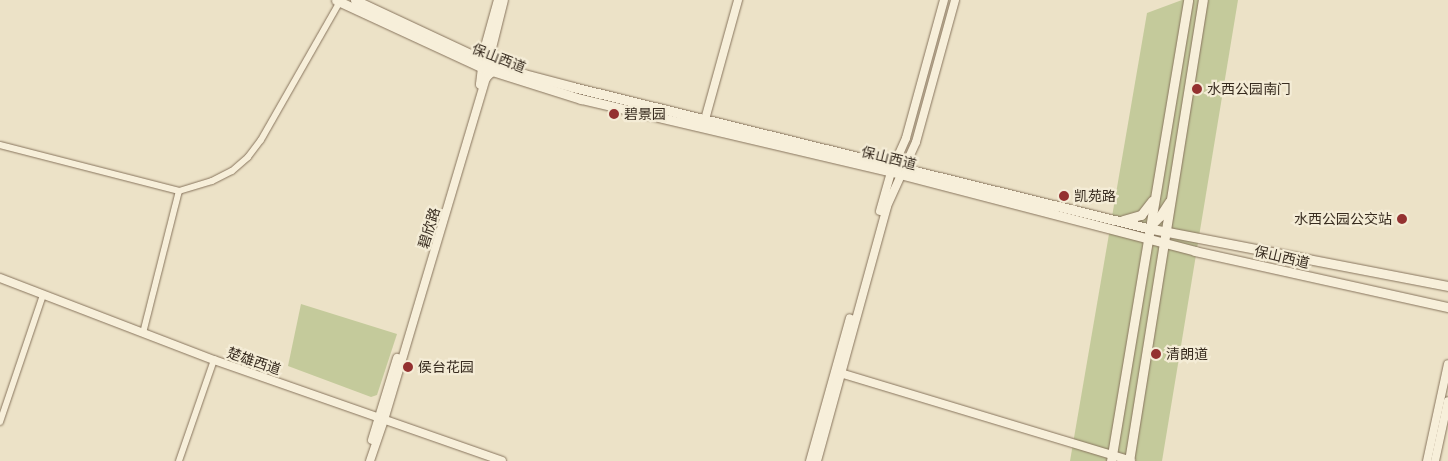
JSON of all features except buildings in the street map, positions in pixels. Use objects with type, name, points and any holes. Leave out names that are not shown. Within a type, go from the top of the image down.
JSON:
[{"type":"main road","name":"保山西道","points":[[355,0],[466,57],[485,72],[508,74],[704,123],[1120,221],[1448,286]]},
{"type":"main road","points":[[1130,461],[1203,0]]},
{"type":"main road","name":"保山西道","points":[[339,1],[466,57]]},
{"type":"main road","points":[[1112,458],[1188,2]]},
{"type":"main road","points":[[466,57],[477,71],[485,72]]},
{"type":"main road","name":"保山西道","points":[[897,169],[1118,232],[1313,279],[1448,308]]},
{"type":"main road","points":[[1120,221],[1133,219],[1144,213],[1155,194]]},
{"type":"main road","points":[[1118,232],[1135,232],[1149,227],[1163,212],[1171,198]]},
{"type":"street","name":"碧欣路","points":[[485,72],[484,50],[498,0]]},
{"type":"street","name":"碧欣路","points":[[370,461],[492,48],[504,0]]},
{"type":"street","points":[[704,123],[738,0]]},
{"type":"street","points":[[810,461],[838,372],[944,0]]},
{"type":"street","points":[[897,169],[916,142],[956,0]]},
{"type":"street","points":[[0,145],[179,191],[212,181],[232,171],[248,157],[261,140],[339,1]]},
{"type":"street","points":[[485,72],[494,77],[508,74]]},
{"type":"street","points":[[143,333],[179,191]]},
{"type":"street","name":"楚雄西道","points":[[0,278],[214,360],[502,461]]},
{"type":"street","points":[[0,422],[43,295]]},
{"type":"street","points":[[179,461],[214,360]]},
{"type":"street","points":[[1427,461],[1448,364]]},
{"type":"street","points":[[838,372],[1112,458],[1130,461]]},
{"type":"street","points":[[817,461],[838,372]]},
{"type":"street","points":[[1435,461],[1448,401]]},
{"type":"street","name":"碧欣路","points":[[365,461],[382,419]]},
{"type":"green space","points":[[1182,0],[1238,0],[1162,461],[1070,461],[1147,13]]},
{"type":"green space","points":[[301,304],[397,334],[377,395],[371,397],[288,366]]},
{"type":"place","name":"水西公园南门","points":[[1197,89]]},
{"type":"place","name":"碧景园","points":[[614,114]]},
{"type":"place","name":"凯苑路","points":[[1064,196]]},
{"type":"place","name":"水西公园公交站","points":[[1402,219]]},
{"type":"place","name":"清朗道","points":[[1156,354]]},
{"type":"place","name":"侯台花园","points":[[408,367]]}]
